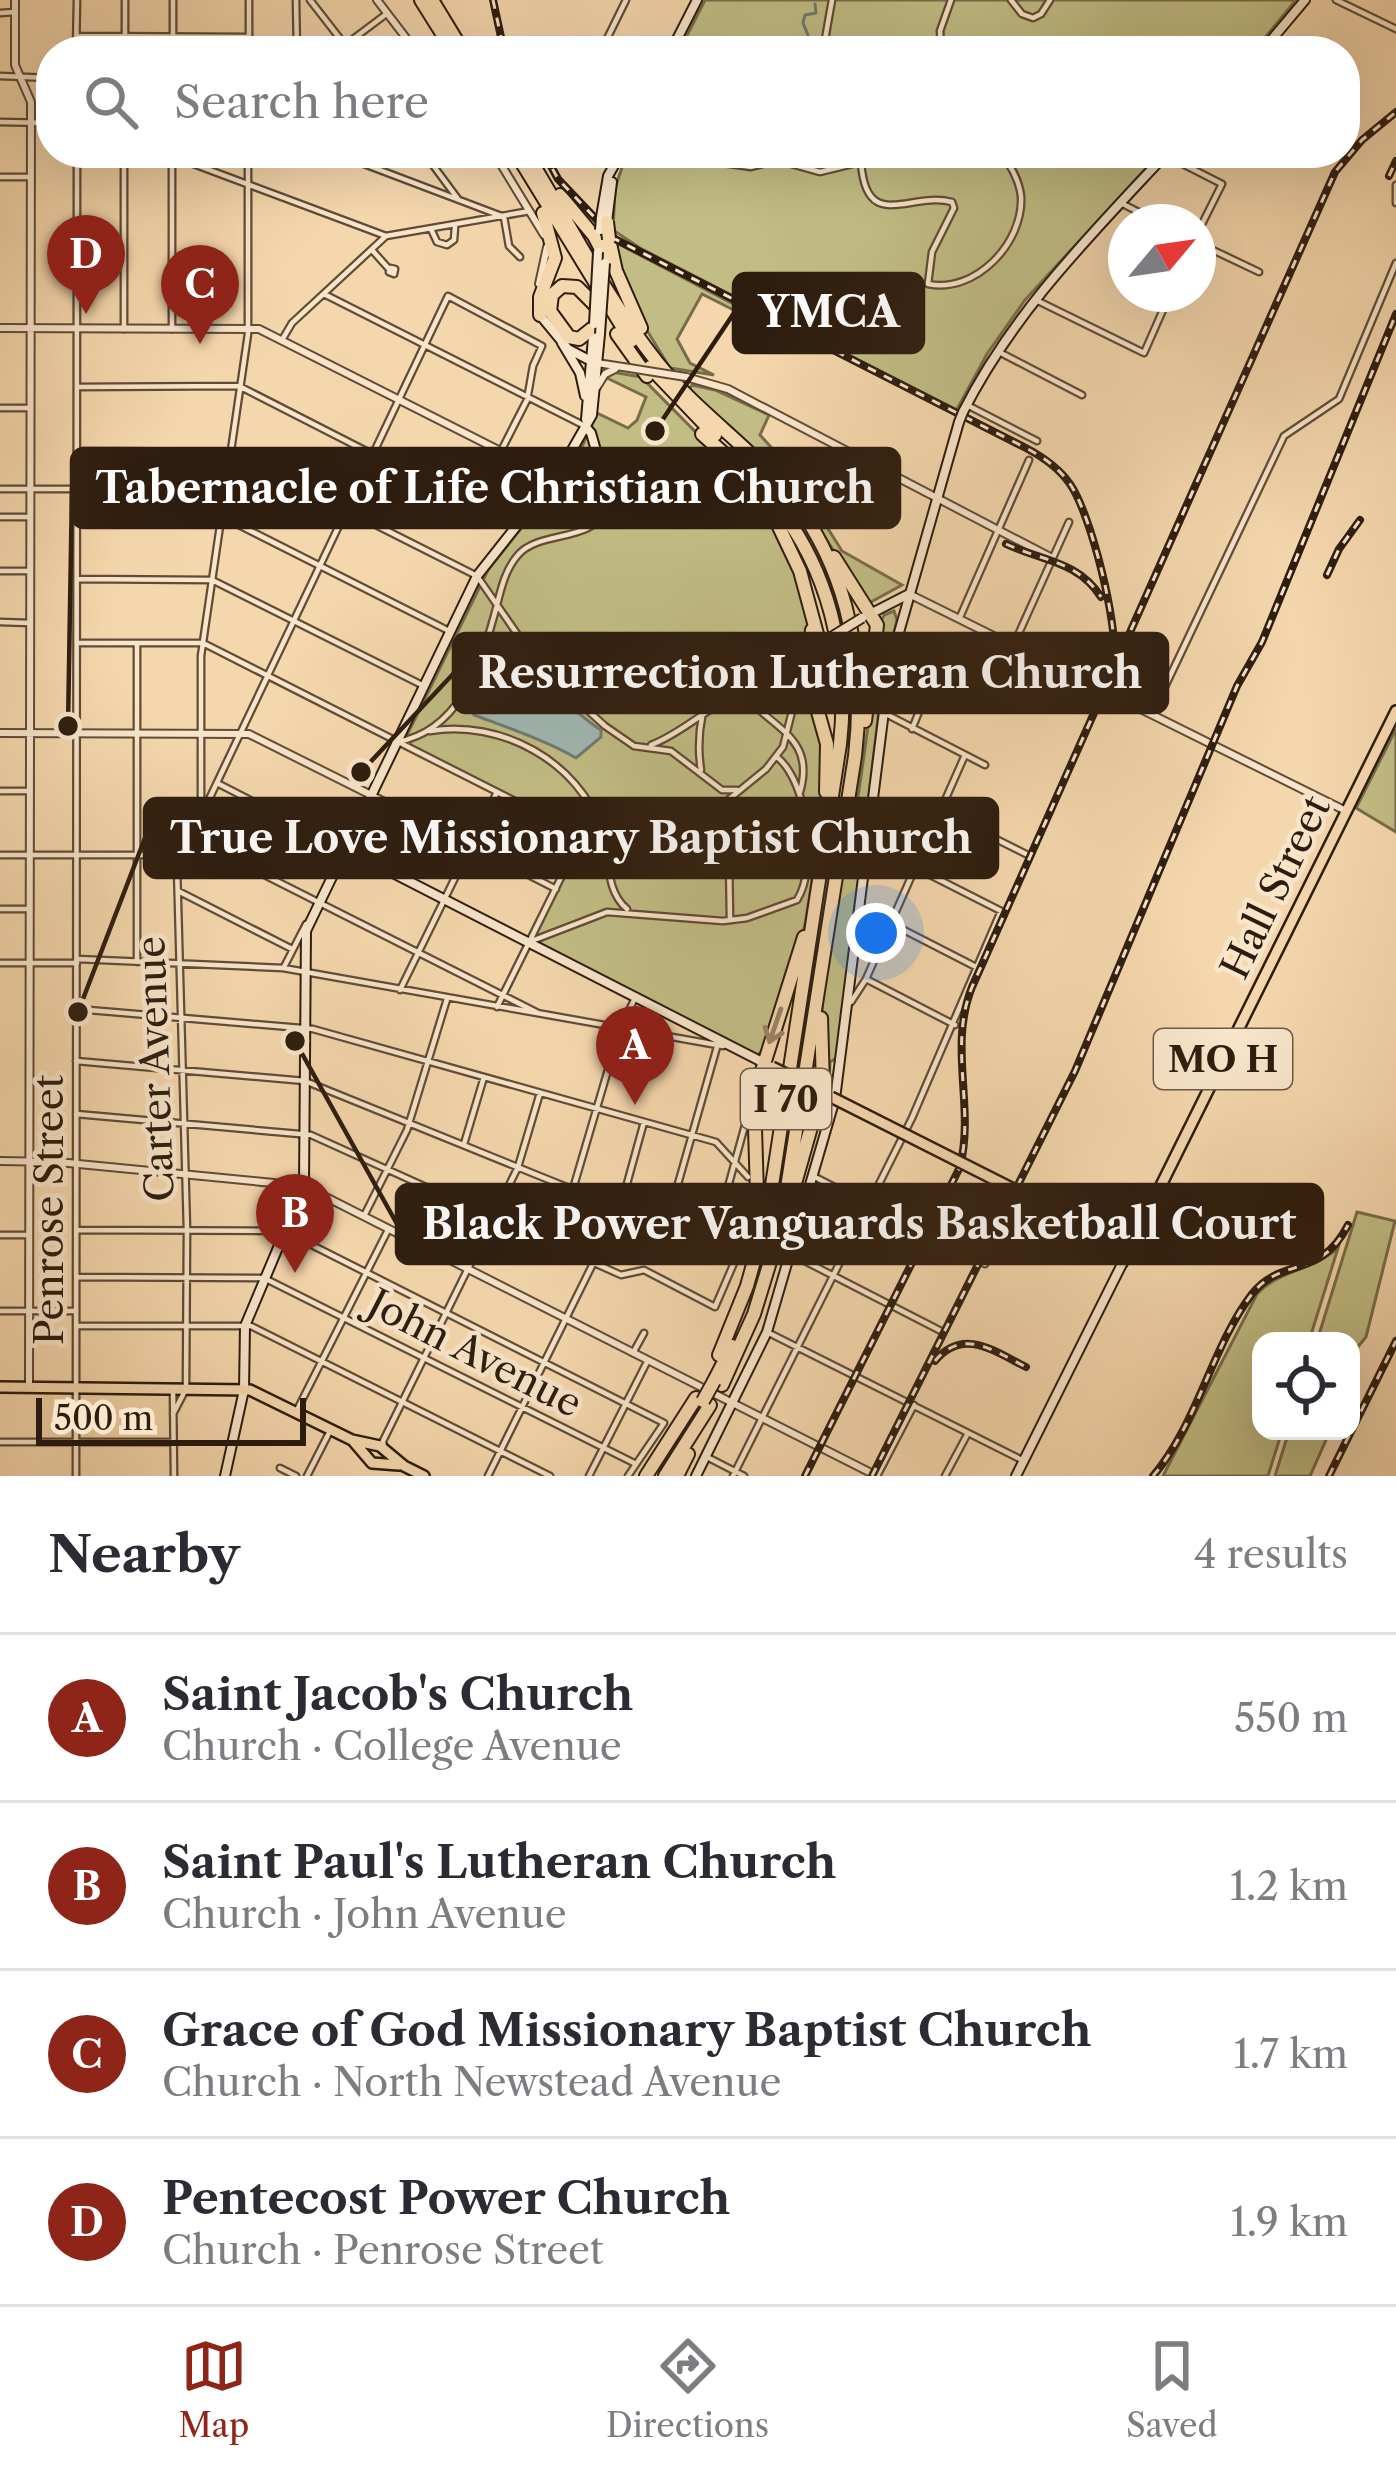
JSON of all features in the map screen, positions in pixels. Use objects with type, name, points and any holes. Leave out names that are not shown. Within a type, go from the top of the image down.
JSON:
[{"type":"highway","points":[[417,0],[436,36]]},
{"type":"highway","points":[[417,0],[442,36]]},
{"type":"highway","points":[[432,0],[454,36]]},
{"type":"highway","name":"I 70","points":[[514,168],[599,329],[780,510],[807,554],[838,640],[843,718],[768,1211],[714,1381]]},
{"type":"highway","points":[[531,168],[642,357],[676,397],[772,487],[796,518],[827,576],[846,638],[851,691],[848,744],[780,1191],[753,1293],[714,1381]]},
{"type":"highway","name":"I 70","points":[[532,168],[636,334],[776,480],[808,522],[833,569],[853,632],[860,698],[855,756],[781,1226],[754,1314],[703,1401],[640,1472]]},
{"type":"highway","points":[[536,168],[603,240],[631,309],[683,383]]},
{"type":"highway","points":[[537,213],[555,253],[540,297],[540,315]]},
{"type":"highway","points":[[753,480],[791,548],[822,643]]},
{"type":"highway","points":[[808,522],[877,625],[865,726],[855,756]]},
{"type":"highway","points":[[807,659],[813,622]]},
{"type":"highway","points":[[802,700],[819,710],[827,757],[822,859]]},
{"type":"highway","points":[[747,1286],[760,1202],[754,1096],[768,1065],[814,910]]},
{"type":"highway","points":[[781,1226],[824,1096],[823,967]]},
{"type":"highway","points":[[655,1476],[703,1401]]},
{"type":"highway","name":"I 70","points":[[665,1476],[702,1420],[703,1401]]},
{"type":"highway","points":[[677,1476],[702,1420]]},
{"type":"main road","points":[[679,36],[697,0]]},
{"type":"main road","points":[[1275,36],[1305,0]]},
{"type":"main road","points":[[585,427],[599,329],[603,240],[616,168]]},
{"type":"main road","points":[[696,1476],[767,1332],[813,1176],[824,1096],[847,1006],[894,650],[963,413],[996,350],[1033,299],[1153,168]]},
{"type":"main road","points":[[540,315],[582,378],[587,412]]},
{"type":"main road","points":[[226,1476],[244,1390],[245,1326],[304,1186],[304,936],[477,576],[554,478],[592,415],[599,329]]},
{"type":"main road","points":[[559,339],[595,362]]},
{"type":"main road","points":[[585,427],[597,454]]},
{"type":"main road","points":[[571,454],[588,448],[597,454]]},
{"type":"main road","points":[[802,700],[807,659],[822,643],[909,594]]},
{"type":"main road","points":[[887,604],[903,616]]},
{"type":"main road","name":"Hall Street","points":[[1016,1476],[1396,711]]},
{"type":"main road","points":[[344,848],[1130,1248]]},
{"type":"main road","points":[[1110,1238],[1127,1238],[1141,1226]]},
{"type":"main road","points":[[1110,1238],[1122,1263]]},
{"type":"main road","points":[[0,1387],[244,1390],[352,1440],[382,1445],[404,1466],[424,1476]]},
{"type":"main road","points":[[352,1440],[371,1465],[404,1466]]},
{"type":"street","points":[[15,0],[15,65],[32,102],[28,1387]]},
{"type":"street","points":[[77,0],[77,36]]},
{"type":"street","points":[[125,0],[125,36]]},
{"type":"street","points":[[173,0],[173,36]]},
{"type":"street","points":[[249,0],[249,36]]},
{"type":"street","points":[[296,0],[296,36]]},
{"type":"street","points":[[310,0],[338,36]]},
{"type":"street","points":[[377,0],[404,36]]},
{"type":"street","points":[[608,36],[626,0]]},
{"type":"street","points":[[826,36],[832,0]]},
{"type":"street","points":[[940,36],[951,0]]},
{"type":"street","points":[[1011,0],[1027,18],[1039,16],[1050,0]]},
{"type":"street","points":[[1336,0],[1396,29]]},
{"type":"street","points":[[0,13],[15,13]]},
{"type":"street","points":[[357,36],[387,14]]},
{"type":"street","points":[[0,76],[36,78]]},
{"type":"street","points":[[0,122],[36,123]]},
{"type":"street","name":"Penrose Street","points":[[76,168],[76,1476]]},
{"type":"street","points":[[124,168],[124,329]]},
{"type":"street","points":[[169,168],[172,329]]},
{"type":"street","points":[[206,168],[386,236],[537,213]]},
{"type":"street","name":"Carter Avenue","points":[[173,1414],[186,1389],[187,1175],[177,867],[201,817],[203,644],[248,329],[248,168]]},
{"type":"street","points":[[375,168],[504,217]]},
{"type":"street","points":[[435,168],[458,199]]},
{"type":"street","points":[[505,168],[537,213],[547,247],[549,278],[543,306],[559,339]]},
{"type":"street","points":[[806,168],[820,172],[836,168]]},
{"type":"street","points":[[862,168],[865,186],[881,204],[896,207],[939,200],[955,205],[932,252],[926,280],[931,286],[968,280],[988,266],[1012,235],[1020,214],[1020,193],[1012,168]]},
{"type":"street","points":[[1192,168],[1222,184],[1212,204]]},
{"type":"street","points":[[0,177],[31,177]]},
{"type":"street","points":[[1396,184],[1396,203]]},
{"type":"street","points":[[504,217],[509,246],[520,256]]},
{"type":"street","points":[[431,229],[437,242],[447,245],[454,240],[455,225]]},
{"type":"street","points":[[282,340],[292,323],[386,236]]},
{"type":"street","points":[[540,315],[536,295],[547,247]]},
{"type":"street","points":[[372,250],[389,268]]},
{"type":"street","points":[[1216,252],[1259,272]]},
{"type":"street","points":[[1152,714],[1283,436],[1340,399],[1396,263]]},
{"type":"street","points":[[324,294],[585,427]]},
{"type":"street","points":[[201,817],[448,296],[542,346],[532,366],[527,396],[501,451]]},
{"type":"street","points":[[1033,299],[1144,353],[1162,312]]},
{"type":"street","points":[[0,328],[261,330],[554,478]]},
{"type":"street","points":[[599,329],[619,367]]},
{"type":"street","points":[[996,350],[1082,395]]},
{"type":"street","points":[[595,362],[683,383],[728,388],[1052,558]]},
{"type":"street","points":[[597,387],[605,374],[619,367]]},
{"type":"street","points":[[77,387],[239,386],[515,527]]},
{"type":"street","points":[[0,408],[31,408]]},
{"type":"street","points":[[963,413],[1037,441]]},
{"type":"street","points":[[77,451],[231,452],[477,576],[527,650],[562,690],[618,736],[634,746],[671,751],[722,790],[728,800],[730,921]]},
{"type":"street","points":[[424,733],[467,690],[506,573],[525,548],[588,527],[602,516],[608,498],[597,454]]},
{"type":"street","points":[[960,616],[1029,460]]},
{"type":"street","points":[[0,489],[77,489]]},
{"type":"street","points":[[77,515],[221,516],[451,632]]},
{"type":"street","points":[[0,517],[31,517]]},
{"type":"street","points":[[1014,644],[1069,522]]},
{"type":"street","points":[[0,571],[30,571]]},
{"type":"street","points":[[77,578],[212,580],[424,686]]},
{"type":"street","points":[[909,594],[1346,811]]},
{"type":"street","points":[[0,622],[30,622]]},
{"type":"street","points":[[77,643],[203,644],[581,836],[497,1007]]},
{"type":"street","points":[[137,643],[137,962]]},
{"type":"street","points":[[894,650],[935,672],[912,729]]},
{"type":"street","points":[[728,800],[777,757],[802,700],[807,659]]},
{"type":"street","points":[[702,773],[699,741],[706,710],[716,681],[728,668],[743,694],[788,735],[805,761],[800,798]]},
{"type":"street","points":[[646,746],[743,694]]},
{"type":"street","points":[[884,713],[986,765]]},
{"type":"street","points":[[397,742],[461,729],[504,736],[560,770],[596,815],[614,891],[630,910]]},
{"type":"street","points":[[0,733],[254,736],[556,889]]},
{"type":"street","points":[[847,1006],[866,979],[965,755]]},
{"type":"street","points":[[529,942],[592,914],[630,910],[730,921],[758,915],[800,896],[809,839],[791,771],[777,757]]},
{"type":"street","points":[[217,783],[344,848]]},
{"type":"street","points":[[0,790],[30,791]]},
{"type":"street","points":[[722,790],[736,790]]},
{"type":"street","points":[[400,990],[497,792]]},
{"type":"street","points":[[940,811],[1026,854]]},
{"type":"street","points":[[191,838],[543,1016]]},
{"type":"street","points":[[734,1474],[904,1135],[1001,911],[868,843]]},
{"type":"street","points":[[0,855],[182,855]]},
{"type":"street","points":[[178,891],[292,950]]},
{"type":"street","points":[[860,907],[976,967]]},
{"type":"street","points":[[0,908],[30,909]]},
{"type":"street","points":[[283,968],[310,919]]},
{"type":"street","points":[[0,963],[283,968],[543,1016],[718,1042],[666,1226]]},
{"type":"street","points":[[866,979],[955,1025]]},
{"type":"street","points":[[573,1190],[620,1029],[636,996]]},
{"type":"street","points":[[364,1216],[409,1123],[447,999]]},
{"type":"street","points":[[76,1009],[305,1028],[716,1142],[748,1177]]},
{"type":"street","points":[[76,1061],[305,1081],[737,1256],[715,1307],[644,1270],[621,1275],[304,1134],[76,1114]]},
{"type":"street","points":[[464,1144],[484,1077]]},
{"type":"street","points":[[382,1445],[369,1451],[371,1465],[383,1458],[382,1445],[518,1168],[540,1093]]},
{"type":"street","points":[[712,1245],[754,1096]]},
{"type":"street","points":[[813,1176],[985,1264],[1019,1194],[824,1096]]},
{"type":"street","points":[[488,1476],[620,1209],[644,1122]]},
{"type":"street","points":[[0,1161],[304,1186],[877,1476],[914,1405]]},
{"type":"street","points":[[296,1412],[388,1228]]},
{"type":"street","points":[[76,1230],[284,1231],[664,1423],[640,1472],[628,1476]]},
{"type":"street","points":[[0,1235],[29,1235]]},
{"type":"street","points":[[791,1254],[941,1331]]},
{"type":"street","name":"John Avenue","points":[[76,1277],[264,1278],[522,1406],[640,1472]]},
{"type":"street","points":[[0,1311],[76,1311]]},
{"type":"street","points":[[76,1326],[245,1326],[550,1476]]},
{"type":"street","points":[[767,1332],[1024,1461]]},
{"type":"street","points":[[633,1353],[644,1333]]},
{"type":"street","points":[[589,1476],[648,1360]]},
{"type":"street","name":"Carter Avenue","points":[[173,1389],[173,1476]]},
{"type":"street","points":[[307,1476],[331,1430]]},
{"type":"street","points":[[945,1476],[968,1432]]},
{"type":"street","points":[[0,1442],[174,1442]]},
{"type":"street","points":[[706,1457],[744,1476]]},
{"type":"street","points":[[280,1468],[296,1476]]},
{"type":"shaded area","points":[[705,0],[1296,0],[1266,36],[687,36]]},
{"type":"shaded area","points":[[622,168],[1146,168],[1108,204],[1108,210],[1025,300],[987,354],[956,411],[613,230],[615,188]]},
{"type":"shaded area","points":[[613,241],[779,328],[781,334],[702,294],[677,339],[690,363],[714,375],[670,368],[632,306]]},
{"type":"shaded area","points":[[612,372],[641,377],[761,498],[793,556],[811,626],[802,663],[825,753],[822,816],[805,925],[765,1050],[757,1055],[540,945],[536,933],[584,834],[412,747],[407,735],[488,570],[577,458],[597,413],[628,428],[637,420],[646,397],[605,377]]},
{"type":"shaded area","points":[[692,385],[715,390],[769,415],[760,435],[790,468],[842,551],[902,585],[869,603],[788,483],[689,389]]},
{"type":"shaded area","points":[[894,611],[897,620],[882,685],[838,1057],[830,1062],[829,1086],[822,1026],[828,952],[859,790],[880,623]]},
{"type":"shaded area","points":[[1396,729],[1396,832],[1356,808]]},
{"type":"shaded area","points":[[1357,1212],[1395,1221],[1366,1337],[1360,1344],[1360,1332],[1320,1332]]},
{"type":"shaded area","points":[[1338,1248],[1312,1332],[1252,1332],[1252,1440],[1279,1440],[1268,1476],[1163,1476],[1257,1294]]},
{"type":"shaded area","points":[[1286,1440],[1326,1440],[1310,1476],[1275,1476]]},
{"type":"water","points":[[501,663],[542,682],[601,730],[601,737],[576,758],[474,715],[470,703],[486,687],[492,667]]},
{"type":"waterway","points":[[808,36],[803,23],[805,15],[816,13],[815,4]]},
{"type":"railway","points":[[493,0],[501,36]]},
{"type":"railway","points":[[1360,142],[1396,112]]},
{"type":"railway","points":[[1389,176],[1396,161]]},
{"type":"railway","points":[[552,168],[615,239],[1026,448],[1056,468],[1078,499],[1094,543],[1112,622],[1114,660]]},
{"type":"railway","points":[[805,1476],[960,1167],[965,1122],[962,1032],[972,987],[1338,168]]},
{"type":"railway","points":[[872,1476],[1075,1071],[1237,686],[1262,642],[1396,314]]},
{"type":"railway","points":[[1327,575],[1360,520]]},
{"type":"railway","points":[[1006,544],[1070,569],[1101,597]]},
{"type":"railway","points":[[1153,1476],[1181,1433],[1252,1294],[1276,1275],[1325,1254],[1348,1225]]},
{"type":"railway","points":[[1329,1476],[1396,1341]]},
{"type":"railway","points":[[935,1361],[957,1345],[968,1344],[991,1349],[1026,1367]]},
{"type":"place","name":"Pentecost Power Church","points":[[86,314]]},
{"type":"place","name":"Grace of God Missionary Baptist Church","points":[[200,344]]},
{"type":"place","name":"YMCA","points":[[655,431]]},
{"type":"place","name":"Tabernacle of Life Christian Church","points":[[68,726]]},
{"type":"place","name":"Resurrection Lutheran Church","points":[[361,772]]},
{"type":"place","name":"True Love Missionary Baptist Church","points":[[78,1012]]},
{"type":"place","name":"Black Power Vanguards Basketball Court","points":[[295,1041]]},
{"type":"place","name":"Saint Jacob's Church","points":[[635,1105]]},
{"type":"place","name":"Saint Paul's Lutheran Church","points":[[295,1273]]}]
